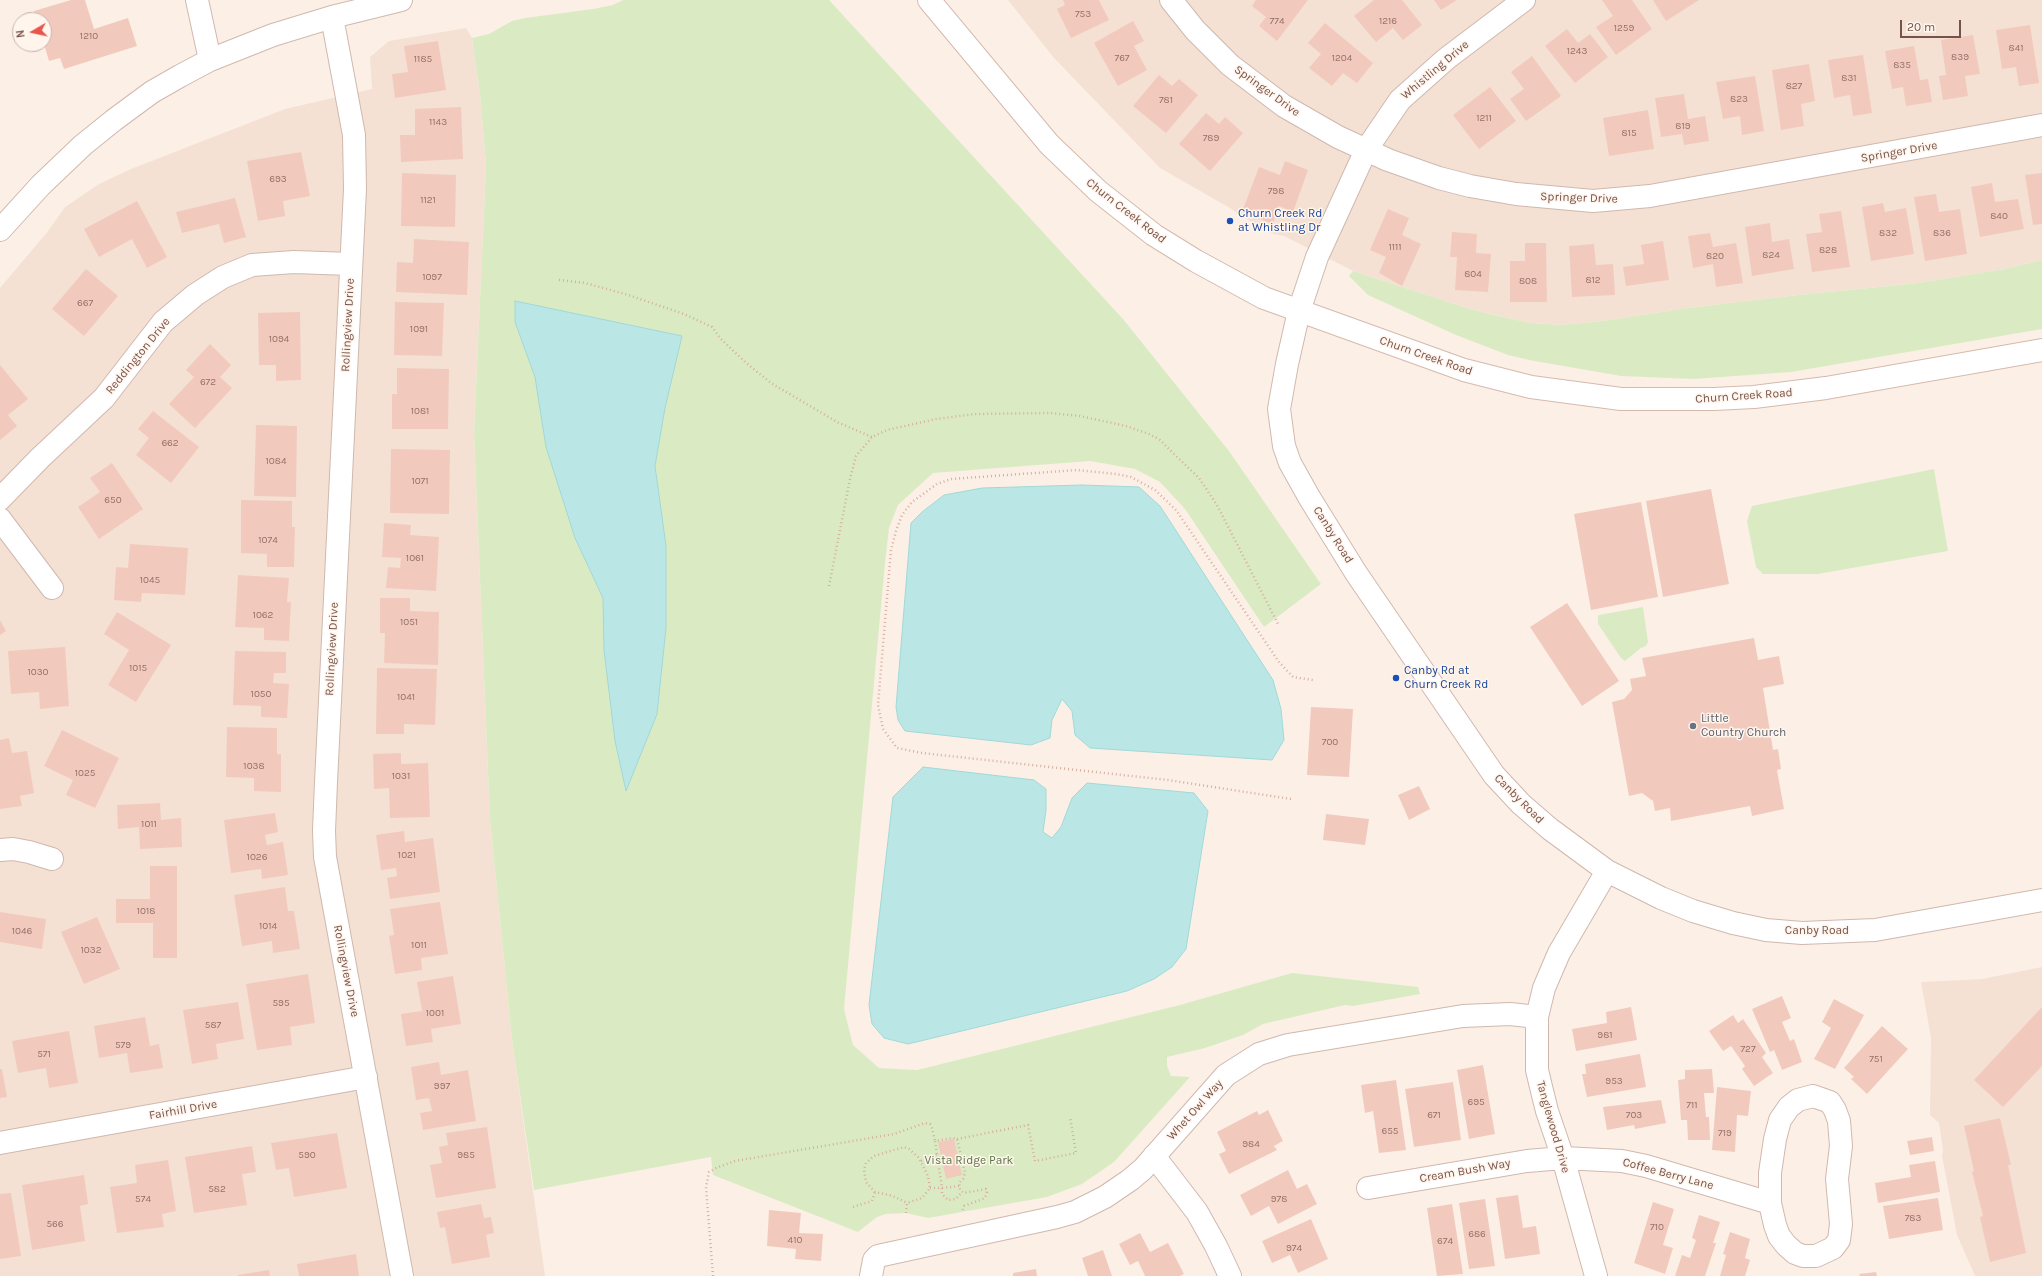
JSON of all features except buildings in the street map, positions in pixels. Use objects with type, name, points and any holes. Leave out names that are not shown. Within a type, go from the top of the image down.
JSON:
[{"type":"street","points":[[197,0],[210,60]]},
{"type":"street","points":[[0,230],[41,185],[114,120],[152,92],[210,60],[273,35],[332,17],[401,0]]},
{"type":"street","name":"Churn Creek Road","points":[[929,0],[1034,127],[1081,175],[1113,203],[1154,235],[1196,261],[1264,298],[1413,353],[1488,377],[1539,388],[1621,399],[1714,399],[1783,394],[1826,388],[2042,350]]},
{"type":"street","name":"Springer Drive","points":[[1171,0],[1212,47],[1248,79],[1294,112],[1338,137],[1388,160],[1470,186],[1555,198],[1613,200],[1668,193],[2042,125]]},
{"type":"street","name":"Whistling Drive","points":[[1299,311],[1317,257],[1366,150],[1400,100],[1411,87],[1524,0]]},
{"type":"street","name":"Rollingview Drive","points":[[332,17],[354,135],[355,189],[324,831],[329,880],[402,1276]]},
{"type":"street","name":"Reddington Drive","points":[[0,499],[40,458],[104,398],[163,322],[195,295],[223,277],[252,265],[294,262],[351,264]]},
{"type":"street","name":"Canby Road","points":[[1299,311],[1282,386],[1279,409],[1280,429],[1290,463],[1356,573],[1494,774],[1521,804],[1550,829],[1607,871],[1661,898],[1693,911],[1733,923],[1766,930],[1802,932],[1875,930],[2042,900]]},
{"type":"street","points":[[0,519],[52,588]]},
{"type":"street","points":[[0,850],[13,849],[52,859]]},
{"type":"street","name":"Tanglewood Drive","points":[[1596,1276],[1563,1158],[1547,1111],[1537,1070],[1537,1017],[1544,988],[1560,953],[1607,871]]},
{"type":"street","name":"Whet Owl Way","points":[[873,1268],[884,1254],[1057,1217],[1075,1212],[1119,1189],[1143,1169],[1226,1075],[1259,1054],[1295,1044],[1463,1016],[1510,1014],[1537,1017]]},
{"type":"street","name":"Fairhill Drive","points":[[0,1143],[366,1077]]},
{"type":"street","points":[[1813,1096],[1830,1102],[1836,1110],[1841,1131],[1837,1178],[1841,1224],[1839,1240],[1833,1248],[1816,1256],[1803,1256],[1795,1253],[1779,1236],[1770,1203],[1772,1158],[1780,1120],[1789,1108],[1804,1097],[1813,1096]]},
{"type":"street","points":[[1154,1156],[1197,1212],[1216,1246],[1230,1276]]},
{"type":"street","name":"Cream Bush Way","points":[[1368,1188],[1527,1161],[1563,1158]]},
{"type":"street","name":"Coffee Berry Lane","points":[[1563,1158],[1622,1161],[1646,1166],[1770,1203]]},
{"type":"path","points":[[559,280],[585,283],[625,294],[684,314],[712,327],[721,339],[745,362],[771,383],[837,422],[872,436]]},
{"type":"path","points":[[829,586],[856,456],[872,436],[887,430],[936,419],[1011,412],[1050,413],[1080,416],[1126,426],[1149,434],[1160,440],[1202,484],[1217,505],[1278,624]]},
{"type":"path","points":[[1291,799],[1168,780],[938,755],[897,748],[884,729],[878,705],[891,550],[896,530],[902,515],[912,502],[937,484],[951,480],[1077,470],[1131,477],[1154,490],[1176,510],[1270,650],[1293,677],[1313,680]]},
{"type":"path","points":[[935,1142],[1028,1125],[1035,1161],[1076,1152],[1070,1117]]},
{"type":"path","points":[[713,1276],[706,1187],[709,1172],[736,1161],[894,1134],[925,1123],[930,1124],[932,1128],[942,1194],[948,1200],[956,1200],[962,1192]]},
{"type":"path","points":[[957,1138],[965,1173],[959,1186]]},
{"type":"path","points":[[904,1147],[909,1149],[920,1161],[928,1176],[930,1188],[922,1198],[907,1203],[892,1196],[875,1192],[866,1182],[864,1170],[866,1163],[874,1156],[904,1147]]},
{"type":"path","points":[[920,1161],[937,1154]]},
{"type":"path","points":[[930,1188],[959,1186]]},
{"type":"path","points":[[959,1186],[962,1192]]},
{"type":"path","points":[[962,1192],[970,1193],[986,1189],[987,1195],[985,1198],[964,1206],[962,1212]]},
{"type":"path","points":[[853,1207],[872,1201],[875,1192]]},
{"type":"path","points":[[906,1213],[907,1203]]},
{"type":"shaded area","points":[[1008,0],[2042,0],[2042,260],[2004,269],[1919,283],[1798,295],[1562,325],[1530,323],[1470,309],[1353,271],[1284,236],[1273,234],[1262,229],[1228,207],[1160,168],[1054,58]]},
{"type":"shaded area","points":[[466,28],[472,38],[480,95],[486,165],[474,434],[490,820],[512,1040],[545,1276],[0,1276],[0,288],[48,231],[65,207],[99,184],[131,169],[285,109],[372,89],[370,57],[389,41]]},
{"type":"shaded area","points":[[2042,967],[2042,1276],[1975,1276],[1957,1235],[1942,1156],[1943,1150],[1939,1123],[1930,1115],[1931,1038],[1921,982],[1982,979]]},
{"type":"green space","name":"Vista Ridge Park","points":[[623,0],[829,0],[1123,319],[1229,451],[1321,584],[1264,627],[1185,509],[1160,482],[1135,469],[1090,461],[933,473],[898,505],[889,528],[885,563],[844,1009],[853,1045],[879,1068],[917,1070],[1180,1005],[1292,973],[1418,987],[1420,994],[1353,1006],[1345,1005],[1263,1024],[1243,1035],[1205,1048],[1167,1057],[1167,1066],[1171,1076],[1190,1077],[1114,1162],[1082,1184],[1047,1197],[928,1218],[906,1213],[886,1214],[877,1217],[858,1232],[713,1175],[711,1157],[534,1190],[512,1040],[490,820],[474,434],[486,165],[480,95],[472,38],[489,34],[512,21],[593,9],[613,5]]},
{"type":"green space","points":[[2042,260],[2042,329],[1791,372],[1694,379],[1621,376],[1508,355],[1456,335],[1368,295],[1349,276],[1353,271],[1470,309],[1530,323],[1562,325],[1798,295],[1919,283],[2004,269]]},
{"type":"green space","points":[[1934,469],[1948,551],[1818,574],[1763,574],[1756,567],[1747,521],[1752,506]]},
{"type":"green space","points":[[1643,607],[1648,642],[1646,646],[1641,648],[1625,661],[1621,658],[1598,624],[1598,617],[1599,615]]},
{"type":"water","points":[[515,301],[682,336],[665,408],[655,466],[666,546],[666,628],[657,714],[626,791],[615,741],[604,650],[603,598],[575,538],[546,447],[535,377],[515,322]]},
{"type":"water","points":[[1082,485],[1139,487],[1160,506],[1273,680],[1281,709],[1284,740],[1272,760],[1090,748],[1075,735],[1072,711],[1062,699],[1052,720],[1050,738],[1031,745],[905,731],[898,720],[896,707],[911,523],[922,512],[944,495],[982,488]]},
{"type":"water","points":[[923,767],[1034,780],[1046,789],[1046,810],[1043,832],[1052,838],[1061,827],[1072,798],[1087,783],[1194,793],[1208,811],[1186,949],[1172,967],[1154,979],[1127,991],[908,1044],[884,1038],[872,1024],[869,1005],[893,797]]},
{"type":"place","name":"Churn Creek Rd at Whistling Dr","points":[[1230,221]]},
{"type":"place","name":"Canby Rd at Churn Creek Rd","points":[[1396,678]]},
{"type":"place","name":"Little Country Church","points":[[1693,726]]}]
